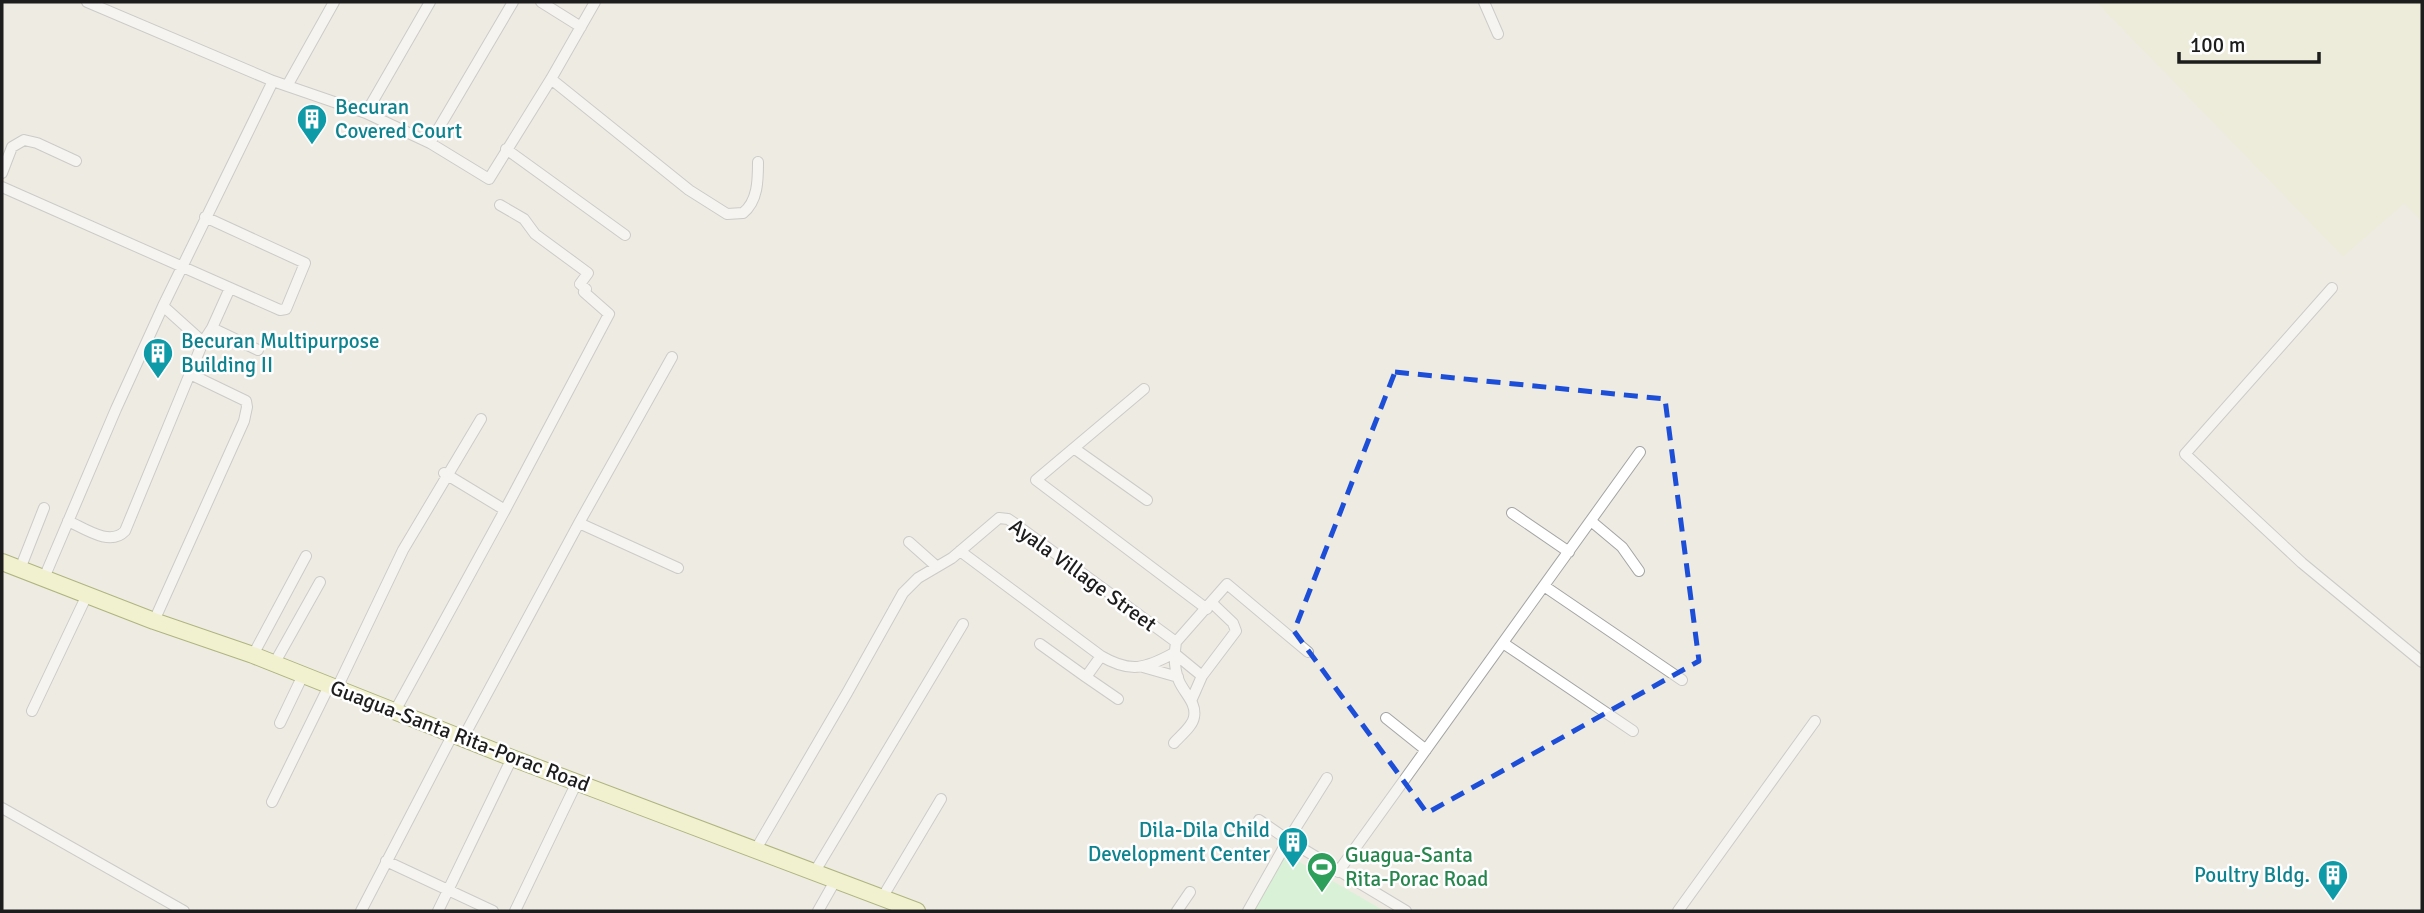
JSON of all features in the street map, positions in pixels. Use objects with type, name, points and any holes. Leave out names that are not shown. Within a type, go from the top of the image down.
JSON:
[{"type":"main road","name":"Guagua-Santa Rita-Porac Road","points":[[2,562],[756,849],[889,904],[917,911]]},
{"type":"street","points":[[87,2],[273,81],[366,113],[430,143],[489,179],[595,2]]},
{"type":"street","points":[[287,86],[334,2]]},
{"type":"street","points":[[366,113],[430,2]]},
{"type":"street","points":[[430,143],[513,2]]},
{"type":"street","points":[[541,2],[582,27]]},
{"type":"street","points":[[1484,2],[1498,34]]},
{"type":"street","points":[[551,79],[689,190],[727,214],[743,213],[752,203],[758,180],[758,162]]},
{"type":"street","points":[[44,578],[163,306],[273,81]]},
{"type":"street","points":[[2,173],[12,147],[24,140],[76,161]]},
{"type":"street","points":[[506,149],[625,235]]},
{"type":"street","points":[[2,187],[230,288],[283,310],[288,306],[306,263],[205,217]]},
{"type":"street","points":[[395,711],[609,314],[584,292],[586,289],[580,284],[588,273],[536,234],[524,219],[500,205]]},
{"type":"street","points":[[68,521],[106,538],[121,535],[203,342],[230,288]]},
{"type":"street","points":[[2332,288],[2185,453],[2302,563],[2422,662]]},
{"type":"street","points":[[163,306],[203,342]]},
{"type":"street","points":[[212,328],[258,350]]},
{"type":"street","points":[[361,911],[386,860],[672,357]]},
{"type":"street","points":[[154,621],[244,421],[247,407],[246,401],[190,374]]},
{"type":"street","points":[[1144,389],[1036,480],[1233,624],[1236,631],[1202,676],[1191,701]]},
{"type":"street","points":[[272,802],[403,550],[481,419]]},
{"type":"street","points":[[1075,449],[1147,500]]},
{"type":"street","points":[[1338,872],[1640,452]]},
{"type":"street","points":[[446,475],[505,510]]},
{"type":"street","points":[[20,569],[44,508]]},
{"type":"street","points":[[1512,513],[1569,552]]},
{"type":"street","name":"Ayala Village Street","points":[[756,849],[848,693],[903,593],[918,578],[960,551],[994,520],[1008,519],[1175,648],[1202,676]]},
{"type":"street","points":[[1591,522],[1622,547],[1639,571]]},
{"type":"street","points":[[579,523],[678,568]]},
{"type":"street","points":[[909,542],[936,566]]},
{"type":"street","points":[[960,551],[1101,656],[1122,667],[1156,663],[1175,648],[1227,584],[1308,652]]},
{"type":"street","points":[[253,656],[306,556]]},
{"type":"street","points":[[274,664],[320,582]]},
{"type":"street","points":[[1544,586],[1682,680]]},
{"type":"street","points":[[32,711],[87,595]]},
{"type":"street","points":[[814,873],[963,624]]},
{"type":"street","points":[[1503,643],[1633,731]]},
{"type":"street","points":[[1041,644],[1118,699]]},
{"type":"street","points":[[1174,743],[1194,718],[1191,701],[1178,677],[1175,648]]},
{"type":"street","points":[[1086,677],[1101,656]]},
{"type":"street","points":[[1140,666],[1178,677]]},
{"type":"street","points":[[280,723],[303,675]]},
{"type":"street","points":[[1386,718],[1426,750]]},
{"type":"street","points":[[1678,911],[1815,721]]},
{"type":"street","points":[[438,911],[512,758]]},
{"type":"street","points":[[1248,911],[1327,778]]},
{"type":"street","points":[[515,911],[577,782]]},
{"type":"street","points":[[889,904],[941,799]]},
{"type":"street","points":[[2,808],[184,911]]},
{"type":"street","points":[[1259,820],[1338,872],[1406,911]]},
{"type":"street","points":[[386,860],[493,911]]},
{"type":"street","points":[[818,911],[835,881]]},
{"type":"street","points":[[1177,911],[1190,892]]},
{"type":"highlighted area","points":[[1395,372],[1665,399],[1699,661],[1427,813],[1294,631]]},
{"type":"green space","points":[[2096,2],[2422,2],[2422,222],[2404,204],[2343,257]]},
{"type":"green space","points":[[1286,854],[1381,909],[1380,911],[1254,911]]},
{"type":"place","name":"Becuran Covered Court","points":[[312,146]]},
{"type":"place","name":"Becuran Multipurpose Building II","points":[[158,380]]},
{"type":"place","name":"Dila-Dila Child Development Center","points":[[1293,869]]},
{"type":"place","name":"Guagua-Santa Rita-Porac Road","points":[[1322,894]]},
{"type":"place","name":"Poultry Bldg.","points":[[2333,902]]}]
